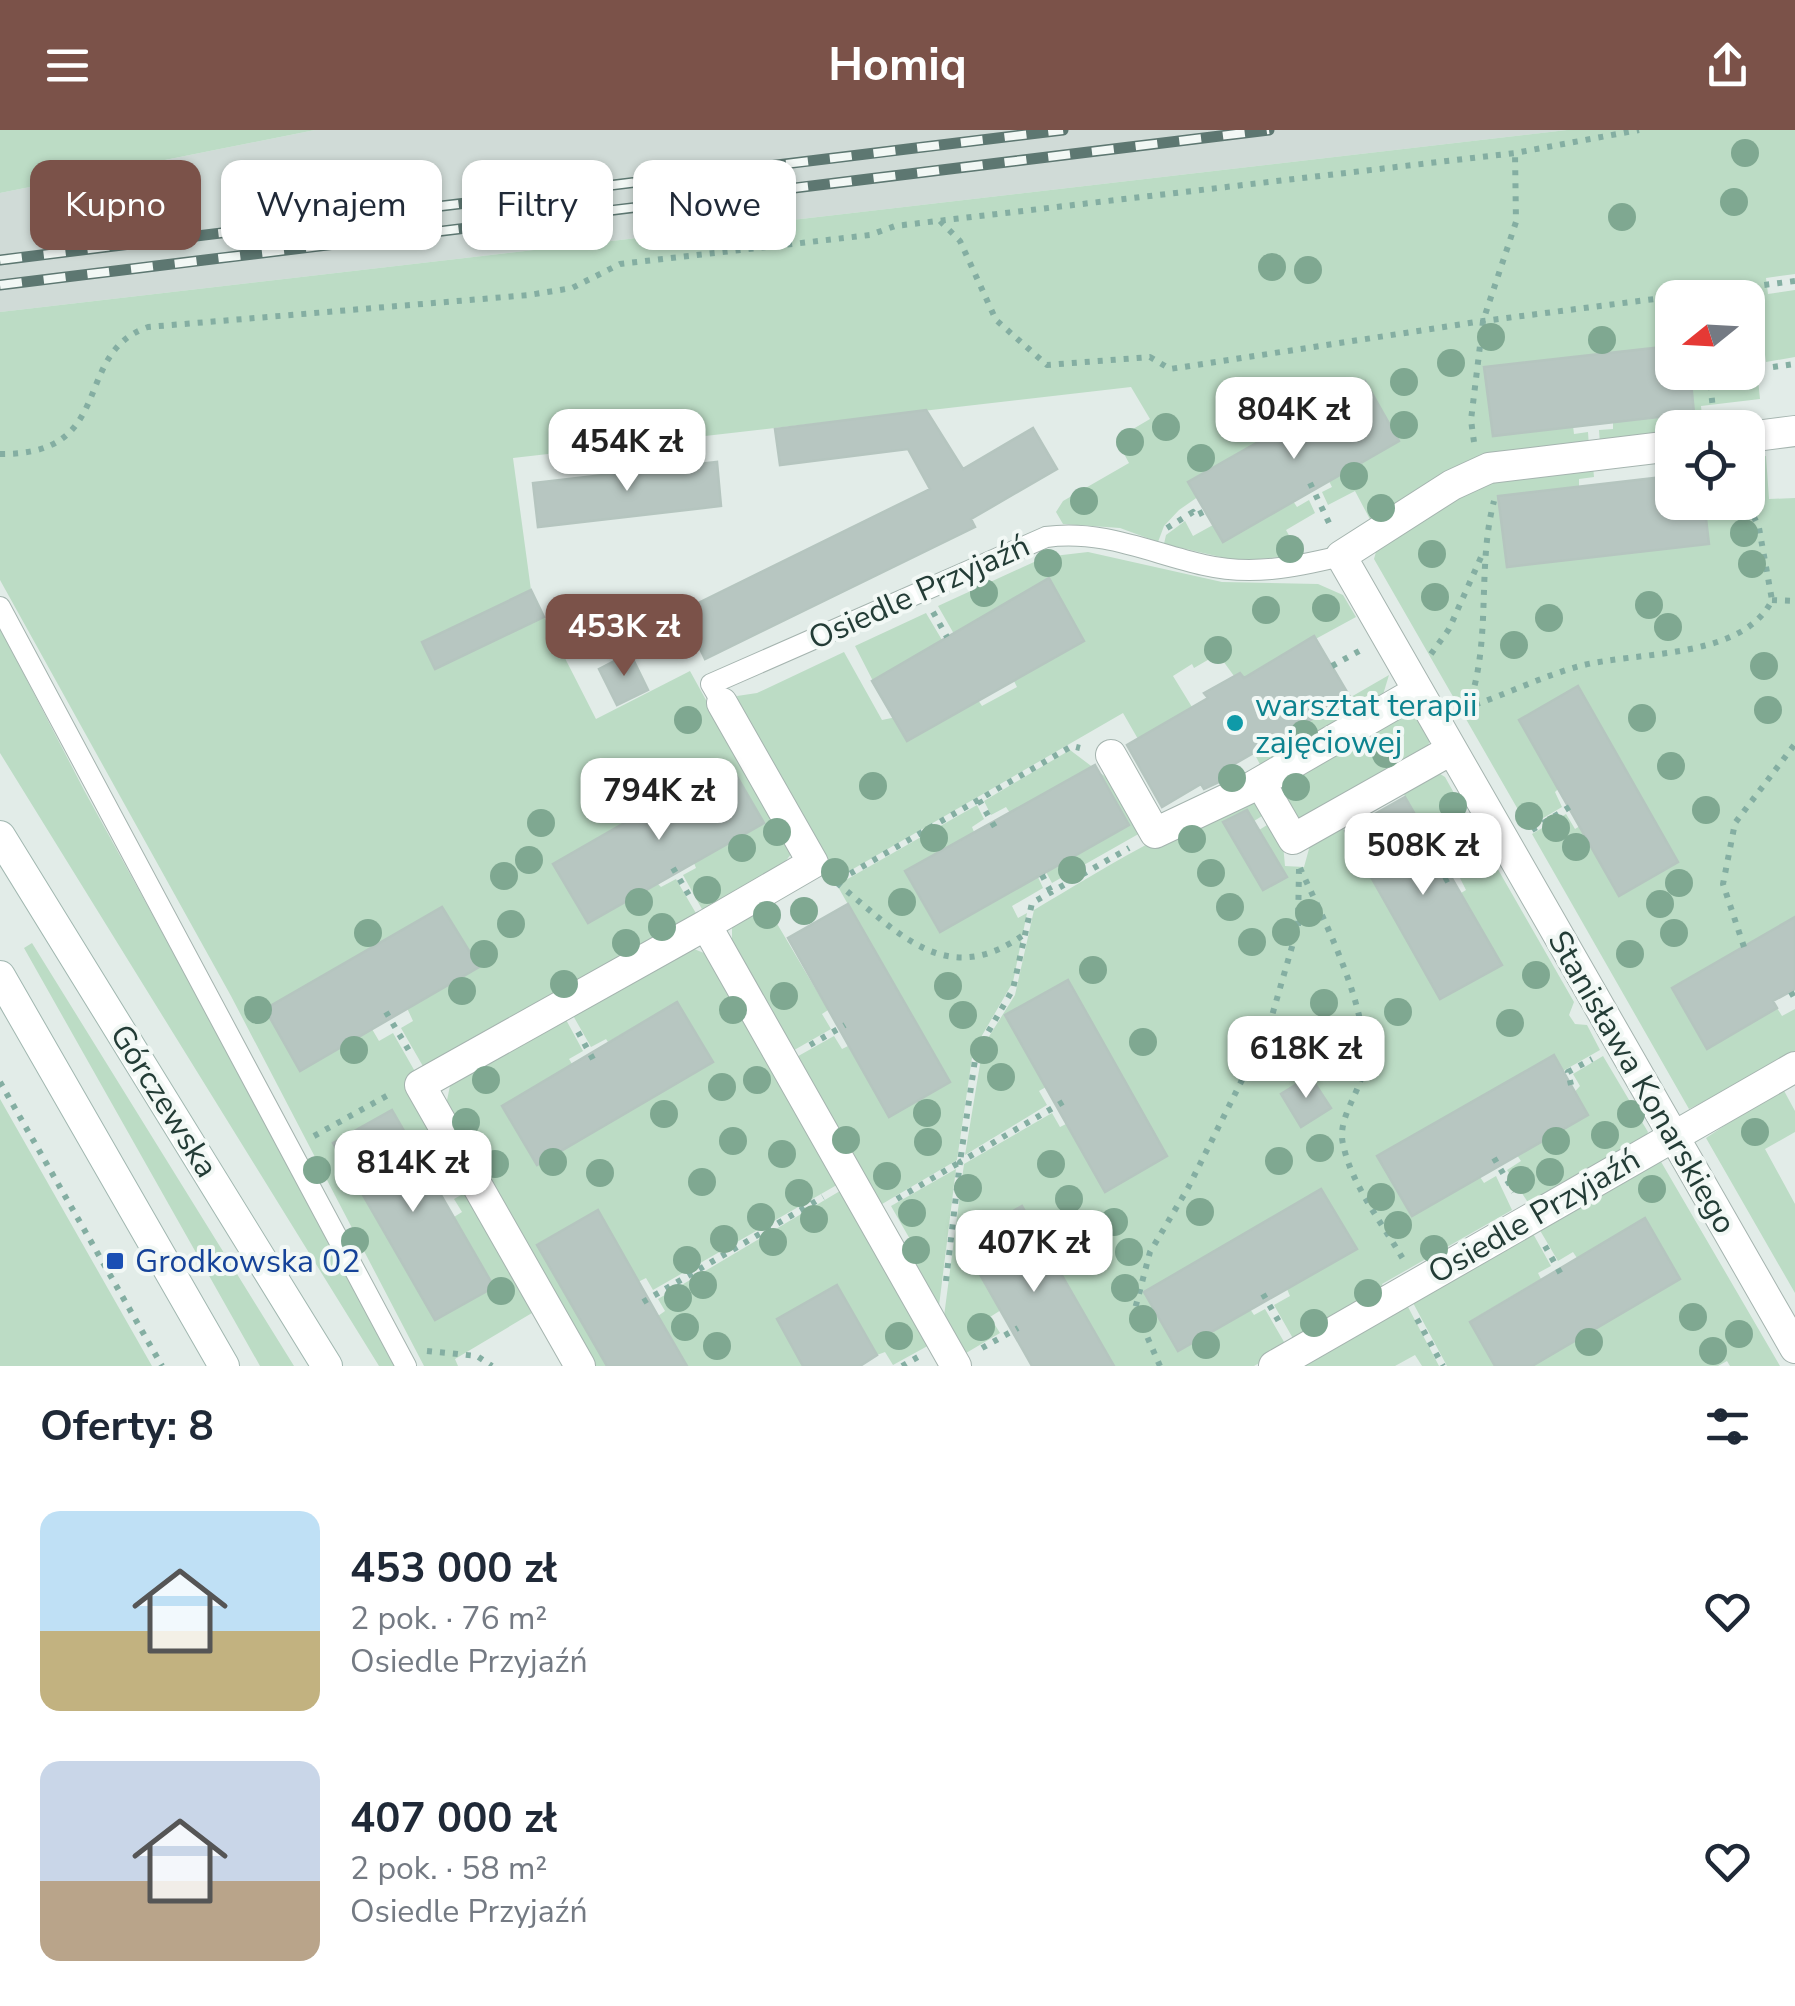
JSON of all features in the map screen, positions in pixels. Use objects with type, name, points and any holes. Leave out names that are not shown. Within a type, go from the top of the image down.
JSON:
[{"type":"street","points":[[1765,435],[1795,431]]},
{"type":"street","name":"Osiedle Przyjaźń","points":[[1341,556],[1477,473],[1530,462],[1655,448]]},
{"type":"street","name":"Stanisława Konarskiego","points":[[1341,556],[1795,1348]]},
{"type":"street","points":[[1111,755],[1155,833],[1260,782],[1418,691]]},
{"type":"street","name":"Osiedle Przyjaźń","points":[[423,1083],[813,863],[722,703]]},
{"type":"street","points":[[1260,782],[1296,853],[1451,750]]},
{"type":"street","name":"Górczewska","points":[[0,836],[327,1366]]},
{"type":"street","points":[[706,924],[956,1365]]},
{"type":"street","points":[[0,976],[224,1366]]},
{"type":"street","name":"Osiedle Przyjaźń","points":[[1274,1366],[1795,1066]]},
{"type":"street","points":[[423,1083],[580,1366]]},
{"type":"lane","name":"Osiedle Przyjaźń","points":[[722,703],[711,684],[1046,537],[1090,535],[1205,565],[1253,570],[1341,556]]},
{"type":"lane","points":[[0,607],[405,1364]]},
{"type":"path","points":[[0,454],[44,449],[70,434],[87,410],[111,351],[126,334],[148,327],[572,288],[620,264],[870,235],[895,226],[939,220],[1515,152],[1639,130]]},
{"type":"path","points":[[1477,473],[1471,420],[1483,321],[1516,222],[1515,152]]},
{"type":"path","points":[[939,220],[960,241],[996,320],[1048,366],[1150,358],[1170,369],[1483,321],[1655,300]]},
{"type":"path","points":[[1765,285],[1795,281]]},
{"type":"path","points":[[1773,367],[1795,364]]},
{"type":"path","points":[[1427,659],[1450,629],[1474,577],[1500,488],[1530,462]]},
{"type":"path","points":[[1310,483],[1341,556]]},
{"type":"path","points":[[1163,534],[1193,512],[1196,516],[1205,511]]},
{"type":"path","points":[[1485,542],[1485,618],[1463,714],[1577,666],[1680,651],[1724,638],[1758,622],[1772,600],[1756,520]]},
{"type":"path","points":[[1772,600],[1795,601]]},
{"type":"path","points":[[929,605],[947,637]]},
{"type":"path","points":[[1332,666],[1374,643]]},
{"type":"path","points":[[1744,946],[1723,884],[1735,823],[1795,744]]},
{"type":"path","points":[[1026,933],[985,957],[966,961],[941,958],[909,939],[836,882],[1072,746],[1111,755]]},
{"type":"path","points":[[979,800],[996,829]]},
{"type":"path","points":[[1526,833],[1576,803]]},
{"type":"path","points":[[940,1337],[976,1052],[1013,990],[1032,903],[1155,833]]},
{"type":"path","points":[[1296,853],[1356,1006],[1364,1069],[1341,1138],[1348,1164],[1410,1288],[1443,1366]]},
{"type":"path","points":[[1160,1366],[1135,1309],[1146,1263],[1269,1026],[1298,926],[1296,853]]},
{"type":"path","points":[[1444,881],[1494,853]]},
{"type":"path","points":[[1042,875],[1051,892]]},
{"type":"path","points":[[290,1149],[399,1089],[423,1083],[386,1012]]},
{"type":"path","points":[[1571,1085],[1574,1083],[1568,1072],[1606,1050]]},
{"type":"path","points":[[0,1082],[162,1366]]},
{"type":"path","points":[[870,1215],[1063,1102]]},
{"type":"path","points":[[642,1302],[851,1181]]},
{"type":"path","points":[[956,1365],[1018,1328]]},
{"type":"path","points":[[405,1364],[424,1351],[476,1356],[492,1366]]},
{"type":"shaded area","points":[[315,130],[1567,130],[796,220],[796,160],[633,160],[633,238],[613,241],[613,160],[462,160],[462,250],[534,250],[0,312],[0,193],[30,187],[30,250],[201,250],[201,160],[165,160]]},
{"type":"green space","points":[[0,130],[315,130],[165,160],[30,160],[30,187],[0,193]]},
{"type":"green space","points":[[1567,130],[1795,130],[1795,274],[1766,278],[1768,294],[1795,290],[1795,357],[1766,362],[1765,280],[1655,280],[1655,348],[1484,367],[1493,436],[1573,426],[1574,434],[1588,432],[1589,447],[1373,525],[1355,491],[1328,505],[1322,492],[1332,487],[1329,481],[1399,441],[1365,381],[1179,510],[1164,526],[1158,542],[1120,528],[1063,524],[1056,512],[1063,501],[1129,463],[1116,439],[1150,419],[1131,387],[513,458],[531,590],[423,641],[436,668],[544,617],[596,719],[690,671],[791,854],[782,866],[703,911],[683,875],[696,868],[694,863],[764,823],[729,763],[553,864],[588,923],[658,884],[661,887],[676,879],[697,915],[424,1068],[401,1028],[413,1021],[407,1008],[300,1070],[372,1029],[379,1041],[393,1033],[417,1075],[405,1083],[461,1178],[446,1186],[441,1177],[433,1181],[392,1110],[334,1144],[435,1320],[494,1287],[454,1217],[462,1212],[454,1199],[468,1191],[537,1310],[455,1359],[458,1366],[424,1366],[231,996],[0,580],[0,312],[534,250],[613,250],[613,241],[633,238],[633,250],[796,250],[796,220]]},
{"type":"green space","points":[[1663,390],[1759,390],[1760,399],[1701,406],[1701,410],[1655,410],[1655,438],[1600,445],[1599,430],[1613,429],[1613,422]]},
{"type":"green space","points":[[1765,456],[1769,499],[1795,498],[1795,917],[1707,1048],[1777,1008],[1782,1016],[1795,1009],[1795,1056],[1689,1109],[1532,834],[1566,814],[1575,829],[1580,826],[1678,862],[1579,687],[1519,720],[1558,789],[1555,792],[1562,807],[1528,827],[1374,559],[1377,548],[1480,483],[1593,466],[1594,477],[1579,479],[1579,487],[1507,567],[1708,544],[1706,520],[1765,520]]},
{"type":"green space","points":[[1309,500],[1315,513],[1286,530],[1300,555],[1238,561],[1164,544],[1166,535],[1185,521],[1193,536],[1213,525],[1293,501],[1297,507]]},
{"type":"green space","points":[[1088,552],[1222,582],[1318,584],[1343,595],[1356,617],[1244,678],[1240,673],[1234,676],[1218,654],[1194,668],[1192,664],[1173,676],[1192,707],[1138,739],[1123,713],[834,880],[740,715],[737,696],[757,693],[844,652],[882,720],[978,700],[982,706],[1017,687],[1013,679],[1083,641],[1049,578],[954,634],[938,606],[1045,557]]},
{"type":"green space","points":[[926,613],[942,640],[873,681],[855,646]]},
{"type":"green space","points":[[0,628],[84,790],[400,1366],[379,1366],[0,753]]},
{"type":"green space","points":[[1389,675],[1382,698],[1263,770],[1254,753]]},
{"type":"green space","points":[[1403,715],[1417,718],[1430,738],[1427,752],[1301,821],[1292,818],[1280,788],[1283,783]]},
{"type":"green space","points":[[1070,750],[1115,784],[1142,832],[1052,883],[1046,872],[1118,831],[1010,813],[1006,807],[991,815],[984,801]]},
{"type":"green space","points":[[1434,770],[1445,777],[1487,852],[1456,870],[1447,854],[1440,858],[1401,789]]},
{"type":"green space","points":[[1251,796],[1267,813],[1254,821],[1248,812],[1225,826],[1263,890],[1287,876],[1259,830],[1272,822],[1283,844],[1285,866],[1304,867],[1312,838],[1340,823],[1441,999],[1501,965],[1461,893],[1466,890],[1460,878],[1492,859],[1574,1002],[1569,1015],[1575,1024],[1587,1025],[1600,1050],[1563,1071],[1553,1055],[1377,1157],[1412,1216],[1480,1177],[1484,1183],[1496,1176],[1512,1210],[1382,1284],[1385,1291],[1295,1342],[1274,1305],[1290,1296],[1287,1289],[1356,1249],[1321,1189],[1145,1292],[1250,1309],[1254,1315],[1265,1309],[1287,1347],[1254,1366],[1114,1366],[1022,1206],[961,1241],[1001,1310],[990,1317],[1000,1333],[961,1356],[943,1324],[964,1164],[1052,1113],[1060,1127],[1066,1124],[1166,1156],[1068,980],[1006,1015],[1046,1087],[1039,1091],[1047,1105],[965,1155],[983,1046],[1015,995],[1034,910],[1167,834]]},
{"type":"green space","points":[[977,805],[984,819],[972,827],[974,832],[905,872],[939,932],[1038,877],[1043,888],[1012,906],[1018,918],[1027,913],[1013,982],[973,1051],[957,1160],[877,1207],[793,1059],[834,1036],[842,1049],[848,1046],[889,1116],[949,1083],[837,885]]},
{"type":"green space","points":[[766,905],[828,1010],[822,1014],[831,1029],[789,1053],[732,942],[732,927]]},
{"type":"green space","points":[[32,943],[294,1366],[260,1366],[24,948]]},
{"type":"green space","points":[[694,949],[709,955],[842,1182],[653,1290],[646,1278],[638,1282],[598,1210],[537,1244],[607,1366],[590,1366],[446,1105],[451,1081],[564,1016],[583,1051],[569,1059],[572,1064],[502,1106],[537,1165],[712,1063],[677,1002],[608,1042],[606,1039],[591,1047],[571,1012]]},
{"type":"green space","points":[[1603,1056],[1648,1132],[1646,1136],[1536,1204],[1527,1201],[1507,1170],[1521,1161],[1517,1155],[1580,1086],[1573,1074]]},
{"type":"green space","points":[[1782,1087],[1795,1111],[1795,1132],[1765,1149],[1795,1204],[1795,1293],[1706,1138]]},
{"type":"green space","points":[[0,1099],[152,1366],[0,1366]]},
{"type":"green space","points":[[1660,1160],[1780,1366],[1730,1366],[1727,1361],[1718,1366],[1532,1366],[1680,1279],[1645,1218],[1577,1258],[1573,1252],[1558,1261],[1538,1227]]},
{"type":"green space","points":[[956,1169],[938,1314],[901,1248],[911,1241],[891,1206]]},
{"type":"green space","points":[[845,1188],[933,1343],[893,1365],[885,1352],[877,1355],[837,1285],[777,1319],[803,1366],[687,1366],[658,1316],[665,1311],[658,1299]]},
{"type":"green space","points":[[1531,1230],[1551,1266],[1538,1273],[1541,1279],[1470,1321],[1495,1366],[1447,1366],[1412,1301]]},
{"type":"green space","points":[[1407,1305],[1439,1366],[1422,1366],[1415,1355],[1395,1366],[1303,1366]]},
{"type":"building","points":[[1655,348],[1655,390],[1692,390],[1694,410],[1655,410],[1655,417],[1493,436],[1484,367]]},
{"type":"building","points":[[1365,381],[1399,441],[1223,542],[1188,482]]},
{"type":"building","points":[[926,410],[963,469],[1033,428],[1057,469],[971,519],[975,527],[705,659],[682,611],[930,489],[908,449],[780,465],[775,429]]},
{"type":"building","points":[[717,462],[721,506],[538,527],[533,483]]},
{"type":"building","points":[[1655,478],[1655,520],[1706,520],[1709,544],[1507,567],[1498,496]]},
{"type":"building","points":[[1049,578],[1084,641],[907,741],[872,681]]},
{"type":"building","points":[[531,590],[544,617],[435,669],[422,642]]},
{"type":"building","name":"warsztat terapii zajęciowej","points":[[1314,636],[1350,697],[1224,770],[1228,778],[1204,789],[1201,784],[1162,807],[1127,745],[1208,698],[1204,693],[1240,673],[1244,678]]},
{"type":"building","points":[[630,653],[648,690],[617,705],[599,669]]},
{"type":"building","points":[[1578,686],[1678,862],[1619,896],[1519,720]]},
{"type":"building","points":[[729,763],[764,823],[588,923],[553,864]]},
{"type":"building","points":[[1095,765],[1129,825],[940,932],[905,871]]},
{"type":"building","points":[[1405,797],[1502,965],[1440,999],[1345,831]]},
{"type":"building","points":[[1247,810],[1287,877],[1263,890],[1223,822]]},
{"type":"building","points":[[848,904],[950,1082],[889,1117],[788,938]]},
{"type":"building","points":[[442,907],[479,967],[300,1071],[265,1009]]},
{"type":"building","points":[[1795,917],[1795,989],[1773,1001],[1777,1008],[1707,1049],[1672,988]]},
{"type":"building","points":[[1068,980],[1167,1156],[1105,1192],[1005,1015]]},
{"type":"building","points":[[677,1002],[713,1062],[537,1165],[502,1106]]},
{"type":"building","points":[[1554,1055],[1588,1115],[1412,1216],[1377,1156]]},
{"type":"building","points":[[1310,1076],[1331,1108],[1301,1127],[1281,1094]]},
{"type":"building","points":[[392,1110],[494,1287],[435,1320],[333,1143]]},
{"type":"building","points":[[1321,1189],[1357,1249],[1178,1351],[1144,1292]]},
{"type":"building","points":[[1022,1206],[1114,1366],[1032,1366],[961,1241]]},
{"type":"building","points":[[598,1210],[687,1366],[607,1366],[537,1245]]},
{"type":"building","points":[[1645,1218],[1680,1279],[1532,1366],[1495,1366],[1470,1322]]},
{"type":"building","points":[[837,1285],[877,1355],[860,1366],[803,1366],[777,1319]]},
{"type":"railway","points":[[0,260],[1063,130]]},
{"type":"railway","points":[[0,285],[1269,130]]},
{"type":"place","name":"warsztat terapii zajęciowej","points":[[1235,723]]},
{"type":"place","name":"Grodkowska 02","points":[[115,1261]]}]
